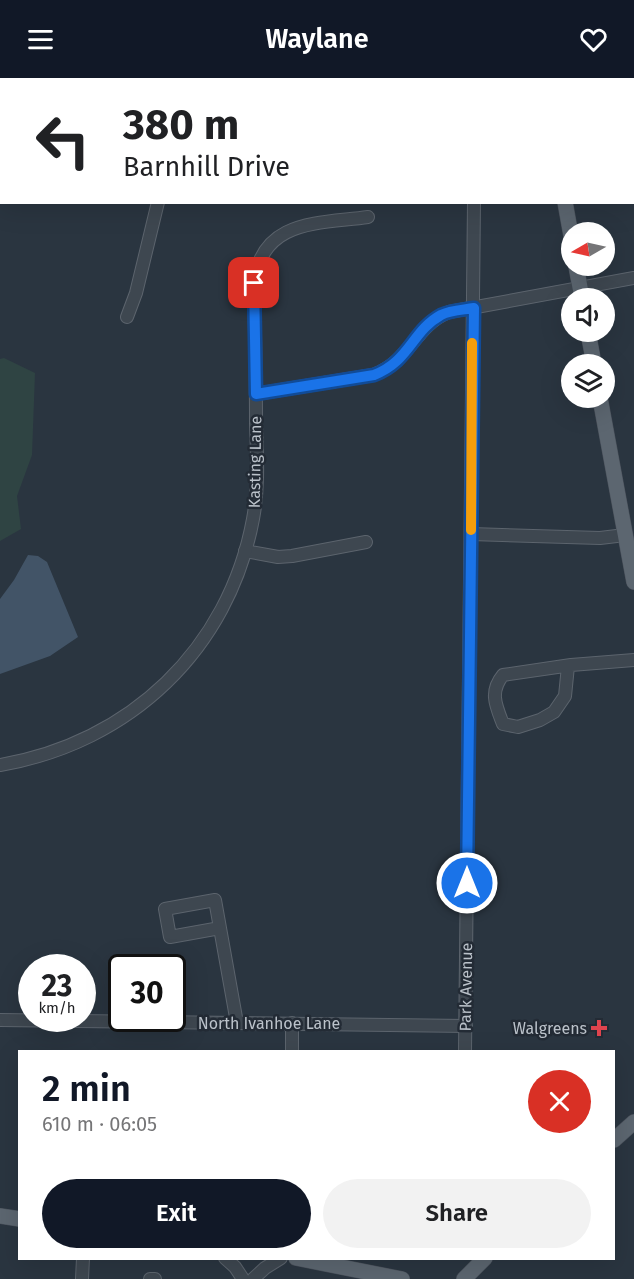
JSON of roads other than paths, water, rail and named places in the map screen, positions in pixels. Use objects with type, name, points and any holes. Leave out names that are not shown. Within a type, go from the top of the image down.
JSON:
[{"type":"main road","points":[[565,204],[569,222]]},
{"type":"main road","points":[[602,408],[634,582]]},
{"type":"main road","points":[[615,1139],[634,1122]]},
{"type":"main road","points":[[0,1216],[18,1219]]},
{"type":"main road","points":[[306,1260],[402,1279]]},
{"type":"main road","points":[[464,1279],[483,1260]]},
{"type":"street","points":[[127,317],[136,293],[158,204]]},
{"type":"street","name":"Park Avenue","points":[[465,1050],[474,204]]},
{"type":"street","name":"Kasting Lane","points":[[0,765],[58,750],[108,727],[142,705],[169,680],[200,645],[218,618],[231,591],[254,518],[257,483],[254,283],[256,267],[272,240],[293,229],[368,217]]},
{"type":"street","points":[[599,288],[634,278]]},
{"type":"street","points":[[256,394],[374,375],[388,369],[400,359],[424,328],[440,316],[474,308],[561,296]]},
{"type":"street","points":[[471,534],[600,538],[625,535]]},
{"type":"street","points":[[245,551],[292,556],[366,542]]},
{"type":"street","points":[[567,666],[565,696],[554,712],[540,720],[518,727],[503,724],[495,703],[496,684],[503,675],[567,666],[634,660]]},
{"type":"street","points":[[220,928],[170,937],[165,909],[215,900],[237,1023]]},
{"type":"street","name":"North Ivanhoe Lane","points":[[0,1020],[466,1026]]},
{"type":"street","points":[[292,1023],[292,1050]]},
{"type":"street","points":[[82,1279],[83,1260]]},
{"type":"street","points":[[227,1260],[243,1279]]},
{"type":"street","points":[[253,1279],[278,1260]]},
{"type":"street","points":[[150,1279],[155,1279]]},
{"type":"water","points":[[28,555],[38,556],[47,562],[78,637],[50,656],[0,674],[0,599]]},
{"type":"place","name":"Walgreens","points":[[599,1028]]}]
